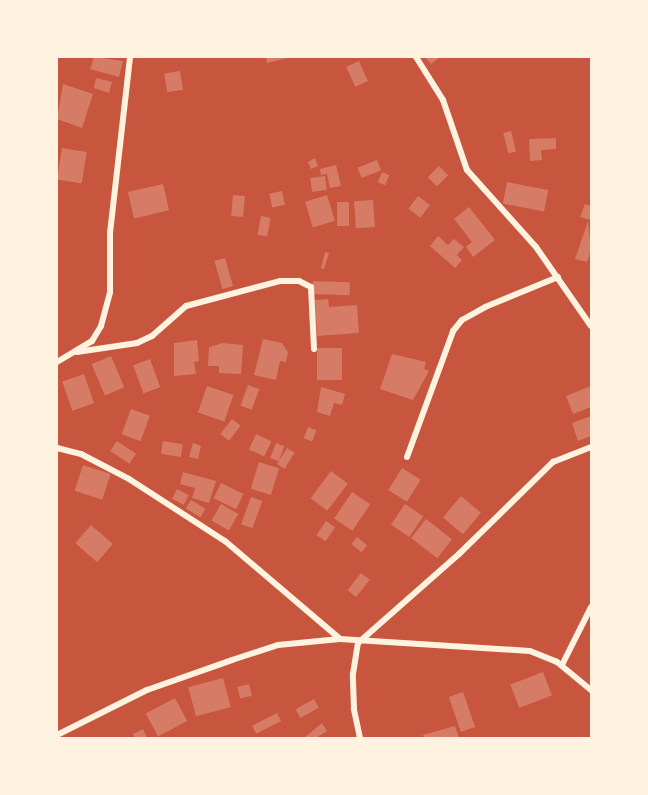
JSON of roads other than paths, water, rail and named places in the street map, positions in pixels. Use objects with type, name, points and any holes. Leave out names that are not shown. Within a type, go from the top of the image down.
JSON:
[{"type":"street","points":[[57,362],[92,341],[101,326],[110,292],[110,233],[130,57]]},
{"type":"street","points":[[416,57],[443,100],[467,170],[558,277],[591,326]]},
{"type":"street","points":[[407,457],[453,331],[462,320],[485,307],[558,277]]},
{"type":"street","points":[[74,353],[137,343],[152,336],[186,306],[280,280],[298,281],[310,287],[314,349]]},
{"type":"street","points":[[360,738],[354,709],[353,674],[358,643],[459,554],[553,462],[591,447]]},
{"type":"street","points":[[57,448],[81,454],[129,479],[225,541],[340,639]]},
{"type":"street","points":[[562,665],[591,608]]},
{"type":"street","points":[[57,735],[147,690],[232,660],[278,645],[340,639],[358,643],[403,642],[530,651],[562,665],[591,690]]}]
